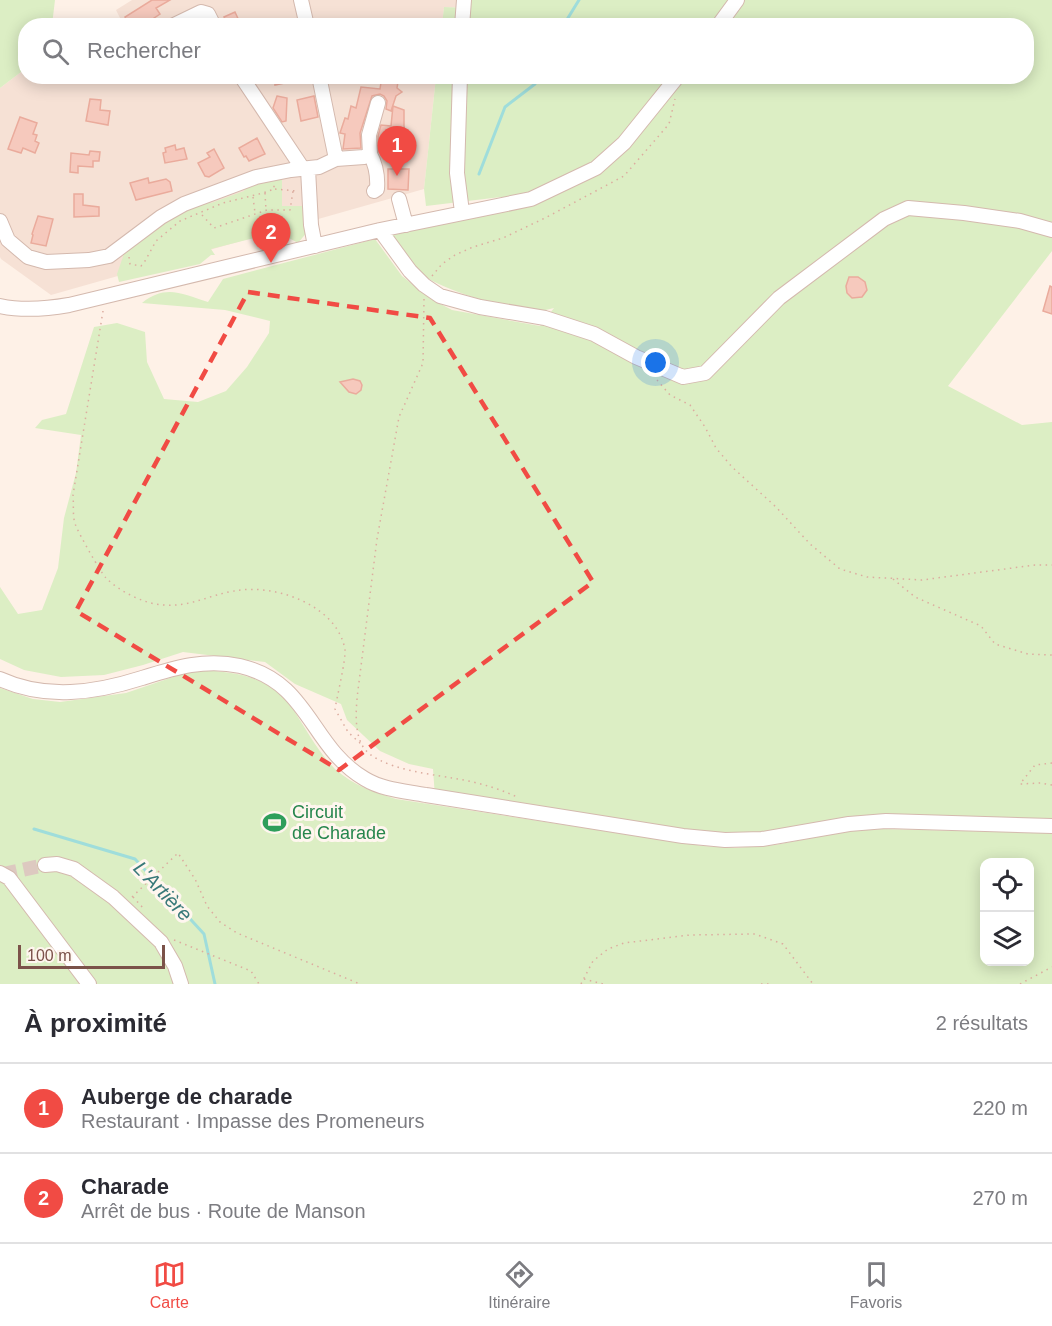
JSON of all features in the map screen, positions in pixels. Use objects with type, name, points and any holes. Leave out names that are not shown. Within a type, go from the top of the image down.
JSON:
[{"type":"street","points":[[302,0],[305,18]]},
{"type":"street","points":[[463,18],[464,0]]},
{"type":"street","points":[[724,18],[737,0]]},
{"type":"street","points":[[189,18],[201,12],[208,14],[210,18]]},
{"type":"street","points":[[247,84],[306,169],[315,246]]},
{"type":"street","points":[[321,84],[336,159]]},
{"type":"street","points":[[460,84],[458,173],[462,212]]},
{"type":"street","points":[[0,306],[14,309],[55,308],[380,230],[531,199],[596,168],[624,143],[672,84]]},
{"type":"street","points":[[374,191],[377,189],[378,180],[375,164],[370,154],[369,135],[378,103]]},
{"type":"street","points":[[0,221],[8,240],[28,257],[46,262],[89,260],[108,256],[161,217],[184,204],[233,185],[276,172],[323,166],[336,159],[364,157],[370,154]]},
{"type":"street","points":[[399,199],[406,225]]},
{"type":"street","points":[[380,230],[410,271],[440,296],[480,308],[545,318],[594,334],[636,357],[683,377],[705,374],[779,298],[884,219],[908,208],[1020,221],[1052,230]]},
{"type":"street","points":[[0,679],[33,690],[54,693],[76,692],[124,683],[186,665],[216,662],[236,665],[255,670],[282,685],[298,700],[337,756],[354,771],[373,783],[426,795],[689,837],[725,840],[762,839],[869,821],[1052,826]]},
{"type":"street","points":[[45,865],[57,864],[74,869],[122,906],[161,942],[181,984]]},
{"type":"street","points":[[0,873],[9,878],[89,984]]},
{"type":"path","points":[[274,189],[276,172]]},
{"type":"path","points":[[130,239],[132,242],[130,264],[141,266],[156,241],[180,221],[224,203],[274,189],[308,194]]},
{"type":"path","points":[[201,214],[214,228],[266,210],[290,210],[293,191]]},
{"type":"path","points":[[265,192],[266,210]]},
{"type":"path","points":[[253,196],[255,214]]},
{"type":"path","points":[[361,744],[356,711],[366,618],[377,539],[399,417],[423,363],[424,285]]},
{"type":"path","points":[[105,295],[73,495],[75,525],[105,577],[134,597],[162,605],[193,604],[235,590],[289,594],[320,611],[338,630],[345,652],[335,709],[348,732],[372,755],[406,770],[483,784],[520,799]]},
{"type":"path","points":[[655,378],[670,395],[690,405],[716,448],[727,461],[776,507],[810,544],[840,569],[867,577],[922,580],[1035,565],[1052,565]]},
{"type":"path","points":[[891,578],[915,597],[981,626],[995,644],[1028,654],[1052,655]]},
{"type":"path","points":[[1052,763],[1035,765],[1020,784],[1052,785]]},
{"type":"path","points":[[122,906],[178,854],[195,879],[207,906],[220,922],[237,933],[360,984]]},
{"type":"path","points":[[133,896],[148,913]]},
{"type":"path","points":[[581,984],[593,961],[608,949],[624,943],[690,935],[755,933],[783,944],[813,984]]},
{"type":"path","points":[[170,939],[251,971],[259,984]]},
{"type":"path","points":[[1020,984],[1052,967]]},
{"type":"path","points":[[584,979],[603,984]]},
{"type":"path","points":[[761,984],[768,984]]},
{"type":"highlighted area","points":[[248,292],[430,318],[593,582],[339,770],[76,611]]},
{"type":"shaded area","points":[[132,0],[471,0],[472,8],[444,7],[443,18],[120,18],[116,10]]},
{"type":"shaded area","points":[[18,74],[18,84],[435,84],[424,189],[51,295],[0,257],[0,88]]},
{"type":"green space","points":[[0,0],[55,0],[53,18],[18,18],[18,74],[0,88]]},
{"type":"green space","points":[[471,0],[1052,0],[1052,251],[948,386],[1022,425],[1052,422],[1052,823],[886,821],[752,840],[435,797],[433,769],[409,764],[380,751],[347,720],[341,704],[295,684],[265,662],[183,652],[104,675],[61,677],[24,670],[0,659],[0,587],[18,614],[42,610],[58,568],[64,518],[76,473],[81,435],[35,428],[42,420],[66,414],[94,327],[117,323],[145,332],[147,362],[164,399],[198,402],[226,391],[247,367],[269,333],[270,321],[225,310],[142,303],[151,297],[174,292],[208,302],[223,279],[375,239],[402,276],[431,299],[452,310],[540,326],[554,308],[525,310],[478,299],[445,287],[418,271],[392,235],[505,210],[501,197],[426,206],[424,189],[435,84],[1034,84],[1034,18],[443,18],[444,7],[471,8]]},
{"type":"green space","points":[[282,176],[282,206],[304,206],[308,231],[298,243],[287,237],[283,238],[278,232],[211,249],[215,255],[211,255],[200,264],[119,282],[117,274],[127,245],[201,201],[211,203],[244,191],[246,187]]},
{"type":"green space","name":"Circuit de Charade","points":[[200,670],[251,678],[274,689],[284,698],[335,769],[379,794],[396,799],[703,846],[735,848],[775,845],[848,831],[883,829],[1052,833],[1052,984],[0,984],[0,688],[33,699],[60,702],[126,693]]},
{"type":"building","points":[[152,0],[170,0],[156,8],[160,14],[154,18],[125,17]]},
{"type":"building","points":[[235,12],[238,18],[224,18]]},
{"type":"building","points":[[381,84],[398,84],[397,88],[402,92],[396,96],[391,111],[386,109],[387,101],[384,96],[380,94],[372,96],[360,133],[361,148],[343,149],[345,134],[340,133],[345,118],[348,119],[351,106],[356,108],[361,87],[380,89]]},
{"type":"building","points":[[277,96],[287,98],[286,121],[282,122],[273,108]]},
{"type":"building","points":[[314,96],[318,117],[301,121],[297,100]]},
{"type":"building","points":[[90,99],[101,100],[100,110],[110,111],[108,125],[86,121]]},
{"type":"building","points":[[393,106],[404,110],[404,126],[409,153],[379,152],[378,136],[381,125],[391,126]]},
{"type":"building","points":[[20,117],[37,123],[33,134],[37,135],[35,141],[39,143],[35,153],[23,148],[21,153],[8,149]]},
{"type":"building","points":[[257,138],[265,154],[249,161],[239,148]]},
{"type":"building","points":[[175,145],[176,150],[184,148],[187,159],[165,163],[163,153],[166,152],[165,148]]},
{"type":"building","points":[[214,149],[224,168],[209,177],[205,176],[198,163],[210,157],[207,153]]},
{"type":"building","points":[[90,151],[100,152],[99,161],[93,161],[93,167],[78,166],[78,173],[70,172],[71,153],[89,155]]},
{"type":"building","points":[[388,169],[409,169],[408,190],[388,189]]},
{"type":"building","points":[[148,178],[149,183],[166,179],[170,182],[172,191],[136,200],[130,183]]},
{"type":"building","points":[[74,194],[83,194],[83,205],[99,207],[99,216],[74,217]]},
{"type":"building","points":[[38,216],[53,219],[46,246],[31,243]]},
{"type":"building","points":[[849,277],[858,277],[865,282],[867,290],[862,297],[852,298],[847,293],[846,286]]},
{"type":"building","points":[[1050,286],[1052,287],[1052,314],[1043,311]]},
{"type":"building","points":[[353,379],[360,381],[362,385],[361,390],[356,394],[349,392],[340,382]]},
{"type":"waterway","points":[[568,18],[579,0]]},
{"type":"waterway","points":[[479,174],[505,107],[535,84]]},
{"type":"waterway","name":"L'Artière","points":[[34,829],[135,859],[204,934],[215,984]]},
{"type":"tunnel","points":[[3,874],[45,865]]},
{"type":"place","name":"Auberge de charade","points":[[397,176]]},
{"type":"place","name":"Charade","points":[[271,263]]},
{"type":"place","name":"Circuit de Charade","points":[[274,822]]}]
